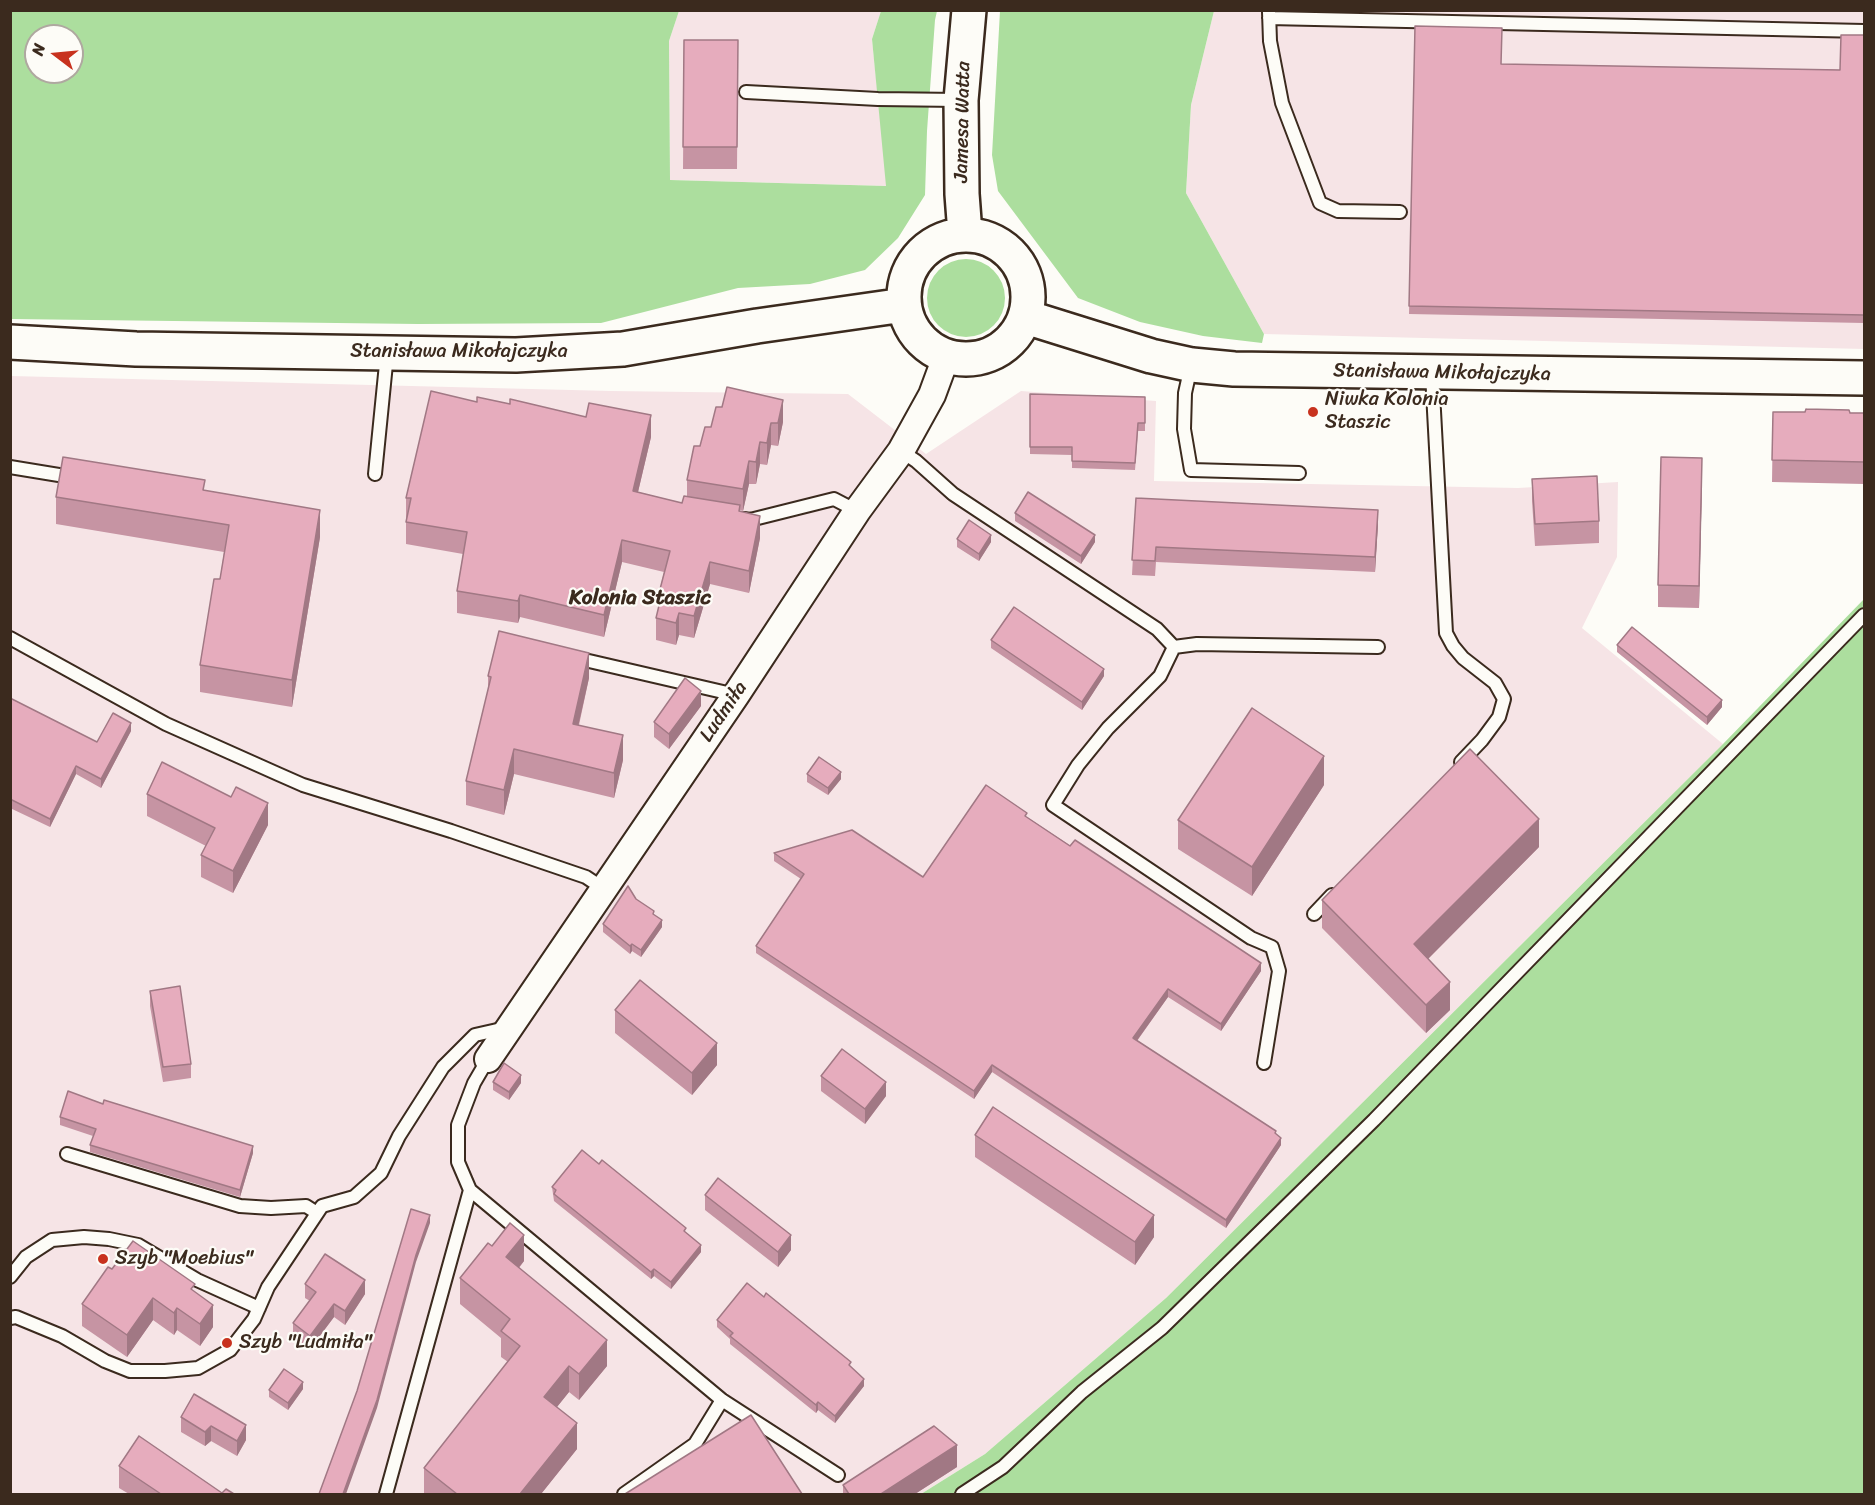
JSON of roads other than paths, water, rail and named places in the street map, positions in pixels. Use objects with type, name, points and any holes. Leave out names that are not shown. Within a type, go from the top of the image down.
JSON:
[{"type":"street","name":"Jamesa Watta","points":[[965,234],[962,194],[961,100],[969,10]]},
{"type":"street","points":[[965,234],[989,238],[1009,250],[1023,270],[1029,293],[1026,317],[1017,334],[1003,348],[994,353],[966,360],[946,357],[926,345],[911,327],[904,305],[905,284],[913,264],[926,248],[945,238],[965,234]]},
{"type":"street","name":"Stanisława Mikołajczyka","points":[[10,342],[136,349],[516,355],[623,349],[757,326],[904,305]]},
{"type":"street","name":"Stanisława Mikołajczyka","points":[[1026,317],[1140,353],[1192,365],[1267,370],[1864,378]]},
{"type":"street","name":"Ludmiła","points":[[488,1059],[857,512],[901,451],[932,395],[946,357]]},
{"type":"lane","points":[[1400,212],[1338,211],[1320,202],[1282,103],[1270,40],[1269,14],[1864,31]]},
{"type":"lane","points":[[746,92],[878,99],[961,100]]},
{"type":"lane","points":[[375,474],[387,353]]},
{"type":"lane","points":[[1192,365],[1185,393],[1184,429],[1191,470],[1299,473]]},
{"type":"lane","points":[[1432,373],[1446,633],[1463,658],[1495,683],[1504,699],[1499,717],[1482,740],[1450,773]]},
{"type":"lane","points":[[901,451],[953,495],[1157,629],[1174,647]]},
{"type":"lane","points":[[10,467],[71,477]]},
{"type":"lane","points":[[729,516],[750,520],[834,499],[857,512]]},
{"type":"lane","points":[[962,1494],[1003,1467],[1082,1392],[1162,1328],[1383,1111],[1864,615]]},
{"type":"lane","points":[[10,638],[166,724],[278,774],[586,877],[604,889]]},
{"type":"lane","points":[[1174,647],[1197,645],[1378,647]]},
{"type":"lane","points":[[1174,647],[1160,676],[1108,728],[1078,765],[1053,805],[1251,938],[1272,947],[1279,971],[1264,1063]]},
{"type":"lane","points":[[560,655],[735,695]]},
{"type":"lane","points":[[1314,914],[1338,889]]},
{"type":"lane","points":[[10,1318],[16,1317],[62,1336],[105,1361],[130,1371],[198,1368],[230,1350],[254,1319],[268,1287],[322,1206],[354,1197],[381,1173],[399,1136],[443,1067],[475,1035],[510,1027]]},
{"type":"lane","points":[[488,1059],[474,1083],[458,1125],[458,1162],[470,1190],[722,1400],[838,1475]]},
{"type":"lane","points":[[67,1154],[240,1206],[271,1208],[306,1206],[317,1214]]},
{"type":"lane","points":[[386,1494],[470,1190]]},
{"type":"lane","points":[[10,1277],[26,1257],[52,1240],[84,1237],[109,1239],[138,1245],[197,1280],[259,1308]]},
{"type":"lane","points":[[624,1494],[695,1444],[722,1400]]},
{"type":"place","name":"Niwka Kolonia Staszic","points":[[1313,412]]},
{"type":"place","name":"Szyb \"Moebius\"","points":[[103,1259]]},
{"type":"place","name":"Szyb \"Ludmiła\"","points":[[227,1343]]},
{"type":"district","name":"Kolonia Staszic","points":[[640,599]]}]
